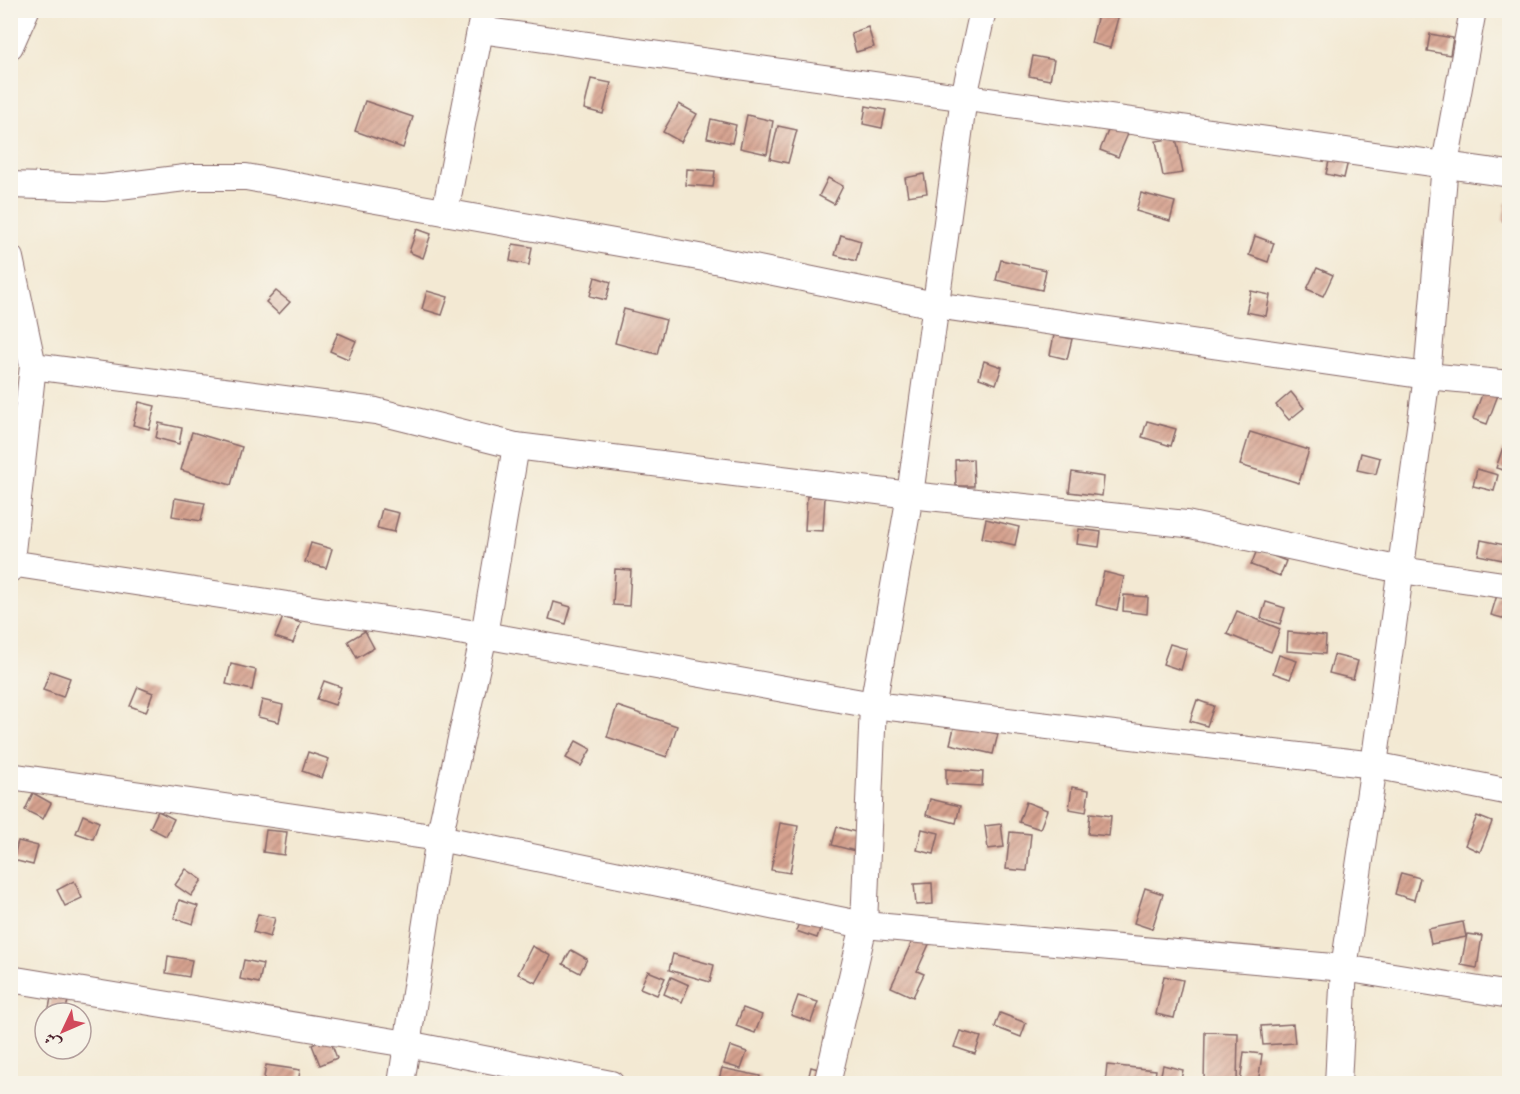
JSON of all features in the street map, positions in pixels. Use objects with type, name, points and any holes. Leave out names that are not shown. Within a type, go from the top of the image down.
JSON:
[{"type":"street","points":[[10,46],[26,10]]},
{"type":"street","points":[[827,1083],[864,925],[873,705],[910,495],[964,97],[983,10]]},
{"type":"street","points":[[1338,1083],[1344,968],[1427,376],[1445,164],[1473,10]]},
{"type":"street","points":[[445,212],[482,20],[964,97],[1509,174]]},
{"type":"street","points":[[10,185],[103,188],[193,177],[246,177],[710,258],[935,305],[1427,376],[1509,384]]},
{"type":"street","points":[[10,258],[33,366],[11,565],[484,635],[873,705],[1374,765],[1509,792]]},
{"type":"street","points":[[33,366],[376,411],[516,446],[910,495],[1186,524],[1401,570],[1509,586]]},
{"type":"street","points":[[401,1083],[439,838],[484,635],[516,446]]},
{"type":"street","points":[[10,776],[439,838],[864,925],[1344,968],[1509,995]]},
{"type":"street","points":[[10,978],[407,1044],[610,1083]]},
{"type":"building","points":[[1099,10],[1120,10],[1110,48],[1091,43]]},
{"type":"building","points":[[868,27],[874,47],[856,52],[851,33]]},
{"type":"building","points":[[1430,34],[1453,38],[1450,55],[1427,51]]},
{"type":"building","points":[[1033,56],[1054,60],[1050,80],[1029,76]]},
{"type":"building","points":[[591,79],[611,83],[603,114],[584,109]]},
{"type":"building","points":[[365,101],[413,117],[403,148],[355,131]]},
{"type":"building","points":[[679,104],[697,114],[681,142],[663,132]]},
{"type":"building","points":[[866,106],[886,110],[882,128],[863,124]]},
{"type":"building","points":[[747,115],[773,121],[767,154],[740,148]]},
{"type":"building","points":[[711,119],[736,125],[732,143],[707,138]]},
{"type":"building","points":[[778,126],[797,130],[788,163],[770,159]]},
{"type":"building","points":[[1110,126],[1128,134],[1118,157],[1100,150]]},
{"type":"building","points":[[1176,138],[1183,173],[1163,176],[1156,141]]},
{"type":"building","points":[[1330,157],[1348,161],[1344,178],[1326,174]]},
{"type":"building","points":[[687,169],[715,171],[713,187],[686,185]]},
{"type":"building","points":[[924,174],[927,193],[908,196],[905,178]]},
{"type":"building","points":[[828,178],[843,186],[834,204],[819,196]]},
{"type":"building","points":[[1141,193],[1175,202],[1170,221],[1136,211]]},
{"type":"building","points":[[1506,203],[1510,203],[1510,222],[1503,221]]},
{"type":"building","points":[[417,229],[431,234],[423,258],[409,252]]},
{"type":"building","points":[[841,235],[861,241],[856,261],[835,255]]},
{"type":"building","points":[[1255,236],[1274,243],[1268,262],[1249,255]]},
{"type":"building","points":[[513,244],[532,247],[529,265],[510,261]]},
{"type":"building","points":[[1001,260],[1046,270],[1042,290],[996,280]]},
{"type":"building","points":[[1317,268],[1333,275],[1323,296],[1307,289]]},
{"type":"building","points":[[595,277],[611,282],[606,300],[590,296]]},
{"type":"building","points":[[276,291],[290,302],[279,314],[266,302]]},
{"type":"building","points":[[427,291],[448,297],[442,315],[422,309]]},
{"type":"building","points":[[1251,291],[1270,295],[1266,316],[1246,312]]},
{"type":"building","points":[[624,309],[666,320],[657,354],[615,343]]},
{"type":"building","points":[[338,333],[356,341],[348,359],[330,351]]},
{"type":"building","points":[[1054,335],[1072,339],[1067,359],[1050,355]]},
{"type":"building","points":[[984,361],[1002,367],[996,384],[979,378]]},
{"type":"building","points":[[1484,389],[1498,395],[1487,424],[1473,419]]},
{"type":"building","points":[[1291,392],[1304,408],[1289,420],[1276,405]]},
{"type":"building","points":[[139,402],[155,406],[149,429],[133,425]]},
{"type":"building","points":[[1147,421],[1176,429],[1171,446],[1142,437]]},
{"type":"building","points":[[159,423],[182,428],[179,444],[156,438]]},
{"type":"building","points":[[192,432],[242,447],[231,485],[181,470]]},
{"type":"building","points":[[1250,432],[1309,450],[1299,483],[1240,465]]},
{"type":"building","points":[[1502,450],[1510,453],[1510,472],[1496,468]]},
{"type":"building","points":[[1361,453],[1380,458],[1376,474],[1357,470]]},
{"type":"building","points":[[973,459],[974,486],[956,486],[955,460]]},
{"type":"building","points":[[1477,469],[1498,475],[1494,491],[1473,486]]},
{"type":"building","points":[[1072,472],[1104,477],[1102,496],[1069,492]]},
{"type":"building","points":[[807,496],[825,497],[823,531],[805,530]]},
{"type":"building","points":[[175,498],[205,503],[201,521],[172,516]]},
{"type":"building","points":[[382,509],[399,513],[394,532],[377,528]]},
{"type":"building","points":[[986,519],[1019,527],[1015,545],[982,538]]},
{"type":"building","points":[[1079,529],[1101,532],[1099,547],[1077,544]]},
{"type":"building","points":[[1481,540],[1505,545],[1503,560],[1478,555]]},
{"type":"building","points":[[311,543],[332,549],[326,568],[305,562]]},
{"type":"building","points":[[1257,550],[1286,561],[1280,576],[1251,565]]},
{"type":"building","points":[[615,569],[631,570],[629,606],[613,605]]},
{"type":"building","points":[[1104,572],[1124,577],[1117,610],[1096,605]]},
{"type":"building","points":[[1124,595],[1148,597],[1147,614],[1123,611]]},
{"type":"building","points":[[1497,595],[1510,599],[1510,620],[1491,615]]},
{"type":"building","points":[[554,602],[571,607],[566,624],[549,619]]},
{"type":"building","points":[[1266,602],[1285,608],[1280,624],[1261,618]]},
{"type":"building","points":[[1237,611],[1280,629],[1271,652],[1227,634]]},
{"type":"building","points":[[283,617],[301,623],[293,643],[275,637]]},
{"type":"building","points":[[365,631],[374,648],[357,658],[348,641]]},
{"type":"building","points":[[1288,632],[1326,636],[1325,654],[1287,651]]},
{"type":"building","points":[[1170,644],[1187,649],[1181,670],[1163,664]]},
{"type":"building","points":[[1279,655],[1297,661],[1290,679],[1273,673]]},
{"type":"building","points":[[1334,655],[1358,661],[1353,679],[1329,673]]},
{"type":"building","points":[[231,664],[256,670],[252,690],[226,684]]},
{"type":"building","points":[[50,671],[70,678],[63,697],[43,690]]},
{"type":"building","points":[[324,681],[341,687],[335,705],[317,699]]},
{"type":"building","points":[[138,687],[153,693],[146,712],[130,706]]},
{"type":"building","points":[[262,700],[283,705],[279,722],[258,717]]},
{"type":"building","points":[[1197,700],[1214,706],[1207,726],[1190,721]]},
{"type":"building","points":[[617,706],[677,726],[667,757],[607,737]]},
{"type":"building","points":[[955,724],[998,734],[993,754],[950,744]]},
{"type":"building","points":[[576,741],[591,749],[581,766],[566,758]]},
{"type":"building","points":[[308,752],[329,759],[322,778],[302,771]]},
{"type":"building","points":[[946,769],[983,772],[982,786],[946,784]]},
{"type":"building","points":[[1072,787],[1089,790],[1086,812],[1069,809]]},
{"type":"building","points":[[33,793],[51,803],[43,819],[25,810]]},
{"type":"building","points":[[930,799],[960,806],[956,823],[926,815]]},
{"type":"building","points":[[1026,802],[1047,810],[1040,829],[1019,822]]},
{"type":"building","points":[[158,811],[174,819],[166,836],[150,828]]},
{"type":"building","points":[[1090,813],[1111,816],[1109,836],[1088,834]]},
{"type":"building","points":[[83,815],[99,822],[93,839],[76,833]]},
{"type":"building","points":[[1477,816],[1492,822],[1480,852],[1465,845]]},
{"type":"building","points":[[780,823],[798,826],[790,873],[771,870]]},
{"type":"building","points":[[1001,824],[1004,847],[988,849],[985,826]]},
{"type":"building","points":[[837,827],[863,834],[859,852],[832,845]]},
{"type":"building","points":[[922,829],[939,833],[934,854],[917,850]]},
{"type":"building","points":[[266,830],[287,832],[284,855],[263,852]]},
{"type":"building","points":[[1010,832],[1031,834],[1027,871],[1006,869]]},
{"type":"building","points":[[18,841],[38,846],[33,865],[13,860]]},
{"type":"building","points":[[186,869],[202,880],[191,896],[175,885]]},
{"type":"building","points":[[1401,873],[1420,878],[1414,900],[1395,894]]},
{"type":"building","points":[[74,881],[82,898],[65,906],[57,890]]},
{"type":"building","points":[[932,883],[933,904],[916,905],[914,884]]},
{"type":"building","points":[[1145,888],[1163,894],[1152,929],[1134,923]]},
{"type":"building","points":[[179,900],[198,906],[193,924],[174,918]]},
{"type":"building","points":[[803,912],[823,920],[817,938],[796,931]]},
{"type":"building","points":[[258,914],[275,918],[270,937],[253,932]]},
{"type":"building","points":[[1463,922],[1466,937],[1431,944],[1428,929]]},
{"type":"building","points":[[1467,934],[1482,936],[1477,968],[1461,965]]},
{"type":"building","points":[[915,935],[930,942],[917,971],[924,974],[913,997],[891,987]]},
{"type":"building","points":[[532,946],[551,956],[536,983],[518,974]]},
{"type":"building","points":[[571,950],[587,959],[580,973],[563,964]]},
{"type":"building","points":[[673,954],[714,965],[710,982],[669,970]]},
{"type":"building","points":[[168,956],[192,960],[189,977],[166,973]]},
{"type":"building","points":[[244,960],[263,964],[259,983],[240,979]]},
{"type":"building","points":[[648,971],[665,978],[657,995],[640,988]]},
{"type":"building","points":[[1164,976],[1183,980],[1174,1018],[1156,1014]]},
{"type":"building","points":[[671,977],[689,985],[682,1002],[664,994]]},
{"type":"building","points":[[52,993],[69,997],[68,1001],[50,1001]]},
{"type":"building","points":[[798,996],[818,1002],[811,1022],[791,1015]]},
{"type":"building","points":[[743,1008],[762,1015],[755,1033],[736,1026]]},
{"type":"building","points":[[1000,1013],[1026,1023],[1021,1037],[995,1027]]},
{"type":"building","points":[[1293,1024],[1295,1043],[1263,1045],[1261,1026]]},
{"type":"building","points":[[960,1031],[981,1037],[975,1054],[954,1047]]},
{"type":"building","points":[[1205,1032],[1238,1033],[1237,1084],[1204,1084]]},
{"type":"building","points":[[329,1037],[337,1058],[320,1065],[312,1045]]},
{"type":"building","points":[[730,1046],[747,1052],[741,1069],[724,1064]]},
{"type":"building","points":[[1244,1052],[1262,1054],[1258,1084],[1240,1084]]},
{"type":"building","points":[[266,1065],[300,1070],[298,1084],[263,1084]]},
{"type":"building","points":[[1107,1065],[1156,1070],[1154,1084],[1105,1084]]},
{"type":"building","points":[[1163,1065],[1183,1070],[1180,1084],[1159,1084]]},
{"type":"building","points":[[811,1067],[829,1072],[826,1084],[807,1084]]},
{"type":"building","points":[[722,1068],[760,1076],[758,1084],[718,1083]]}]
